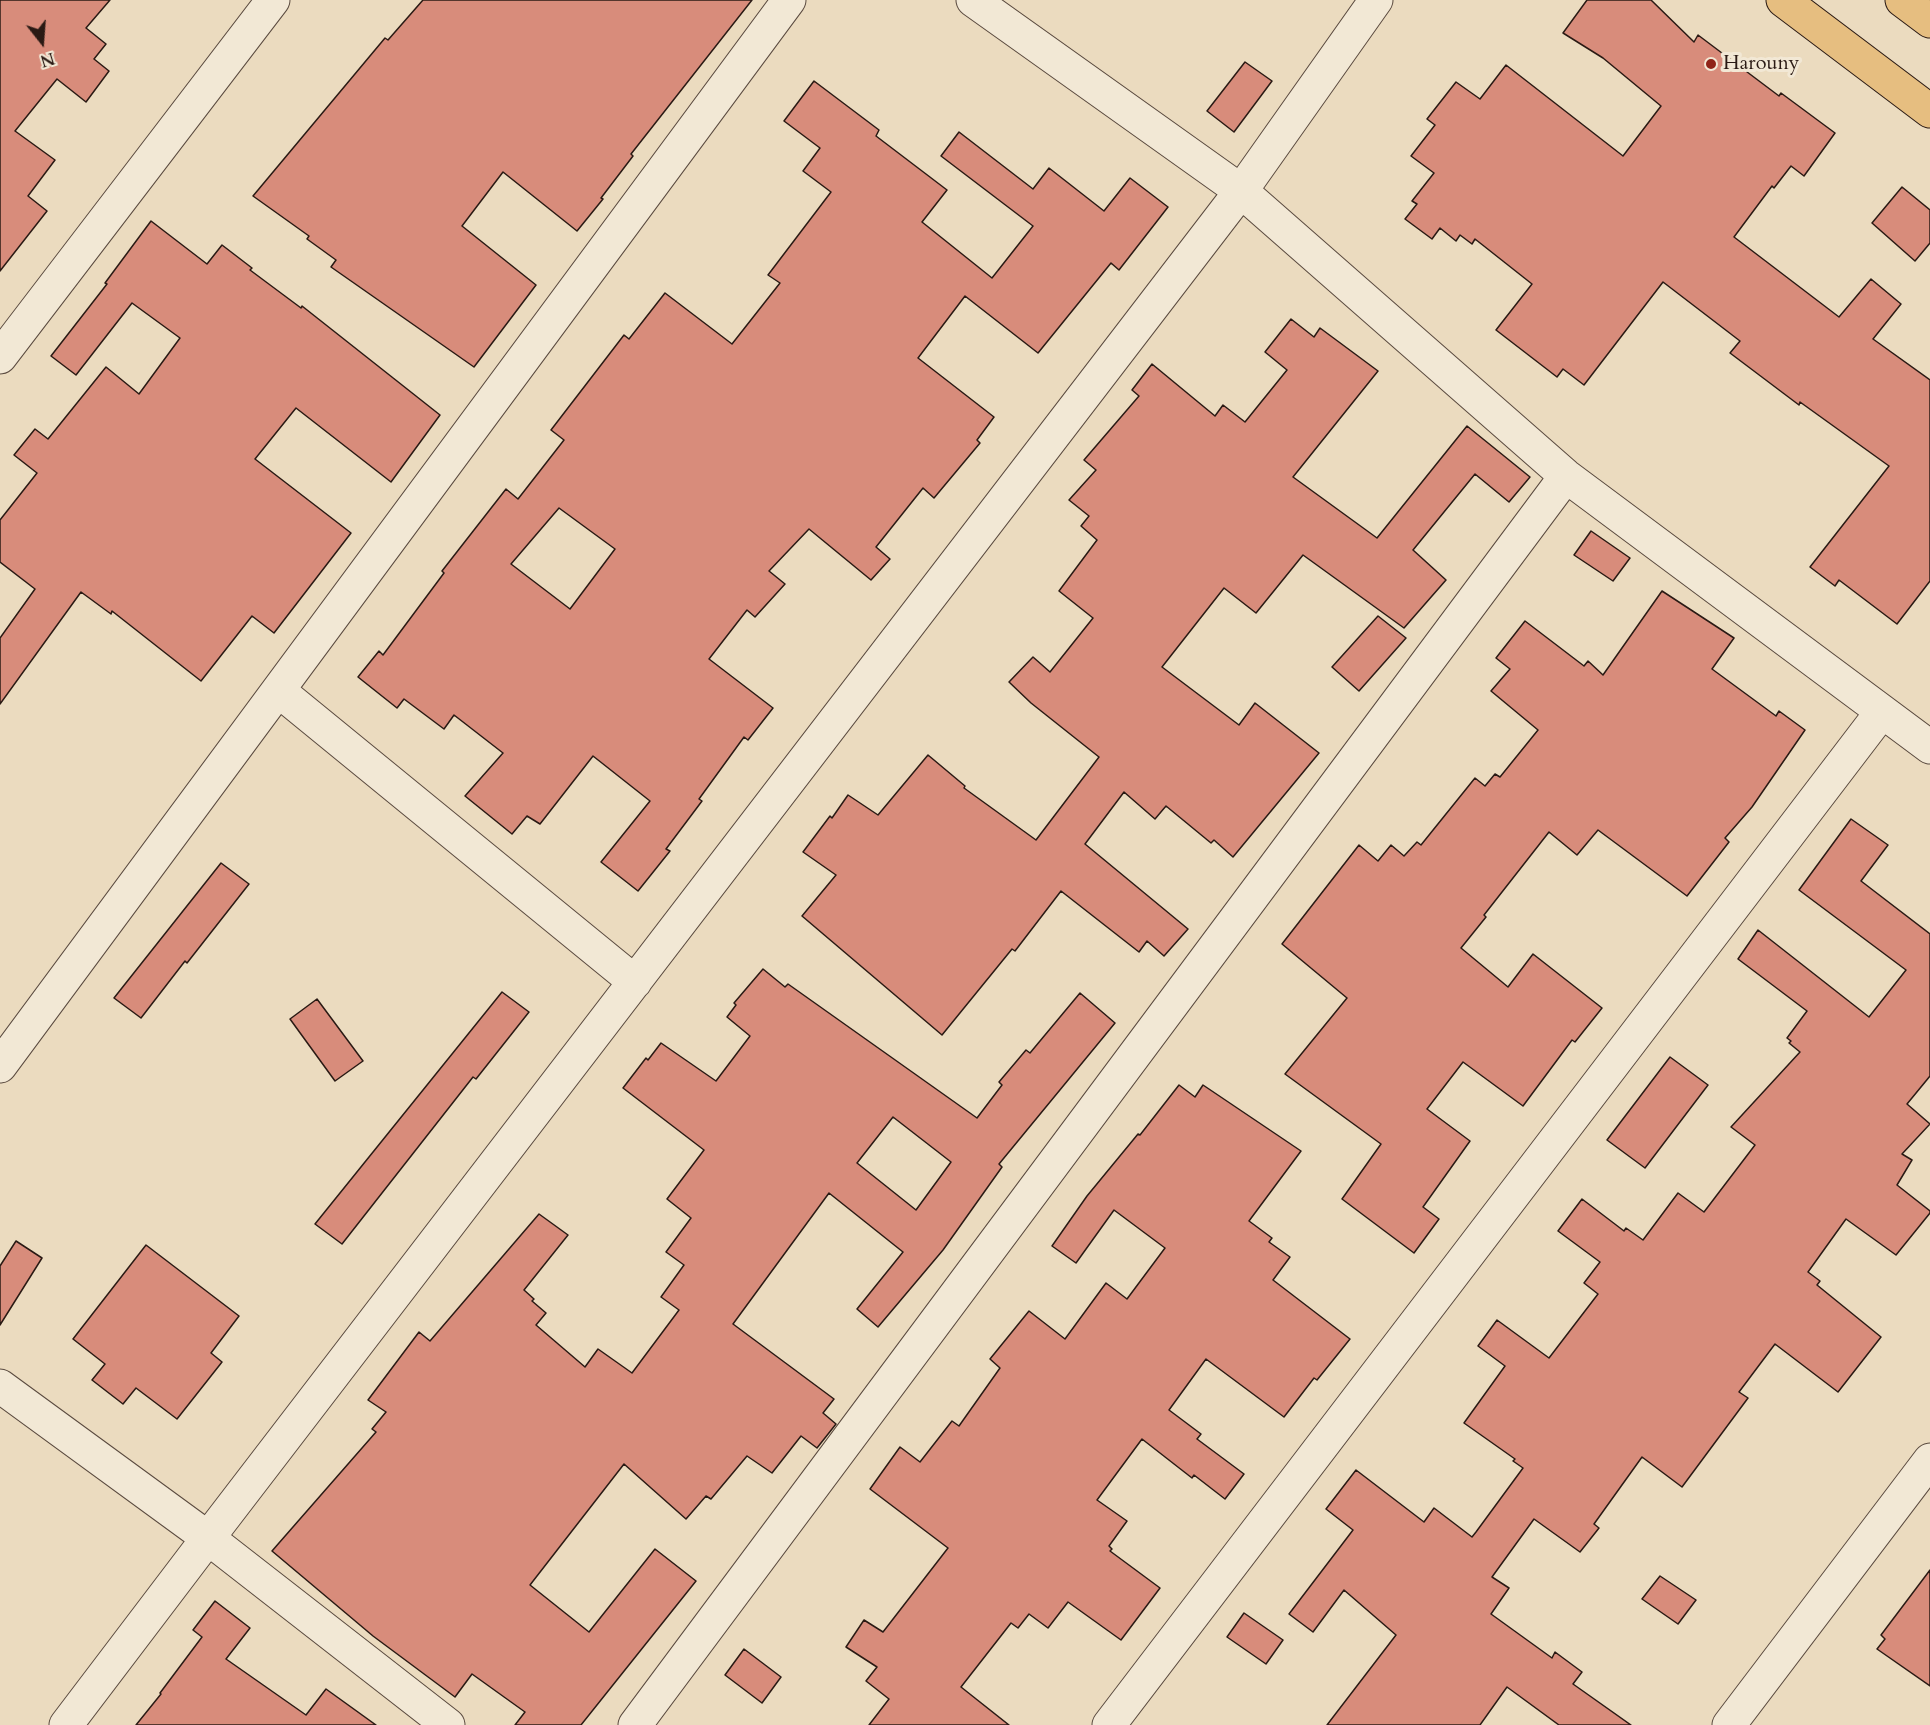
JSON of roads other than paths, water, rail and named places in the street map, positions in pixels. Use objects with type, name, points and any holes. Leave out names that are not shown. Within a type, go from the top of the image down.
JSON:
[{"type":"main road","points":[[1784,0],[1930,111]]},
{"type":"main road","points":[[1902,0],[1930,21]]},
{"type":"street","points":[[0,357],[273,0]]},
{"type":"street","points":[[0,1066],[789,0]]},
{"type":"street","points":[[973,0],[1241,191],[1566,476],[1881,713],[1930,747]]},
{"type":"street","points":[[66,1725],[1241,191],[1376,0]]},
{"type":"street","points":[[635,1725],[1566,476]]},
{"type":"street","points":[[279,691],[635,982]]},
{"type":"street","points":[[1109,1725],[1881,713]]},
{"type":"street","points":[[0,1386],[208,1538],[448,1725]]},
{"type":"street","points":[[1729,1725],[1930,1460]]},
{"type":"place","name":"Harouny","points":[[1711,64]]}]
